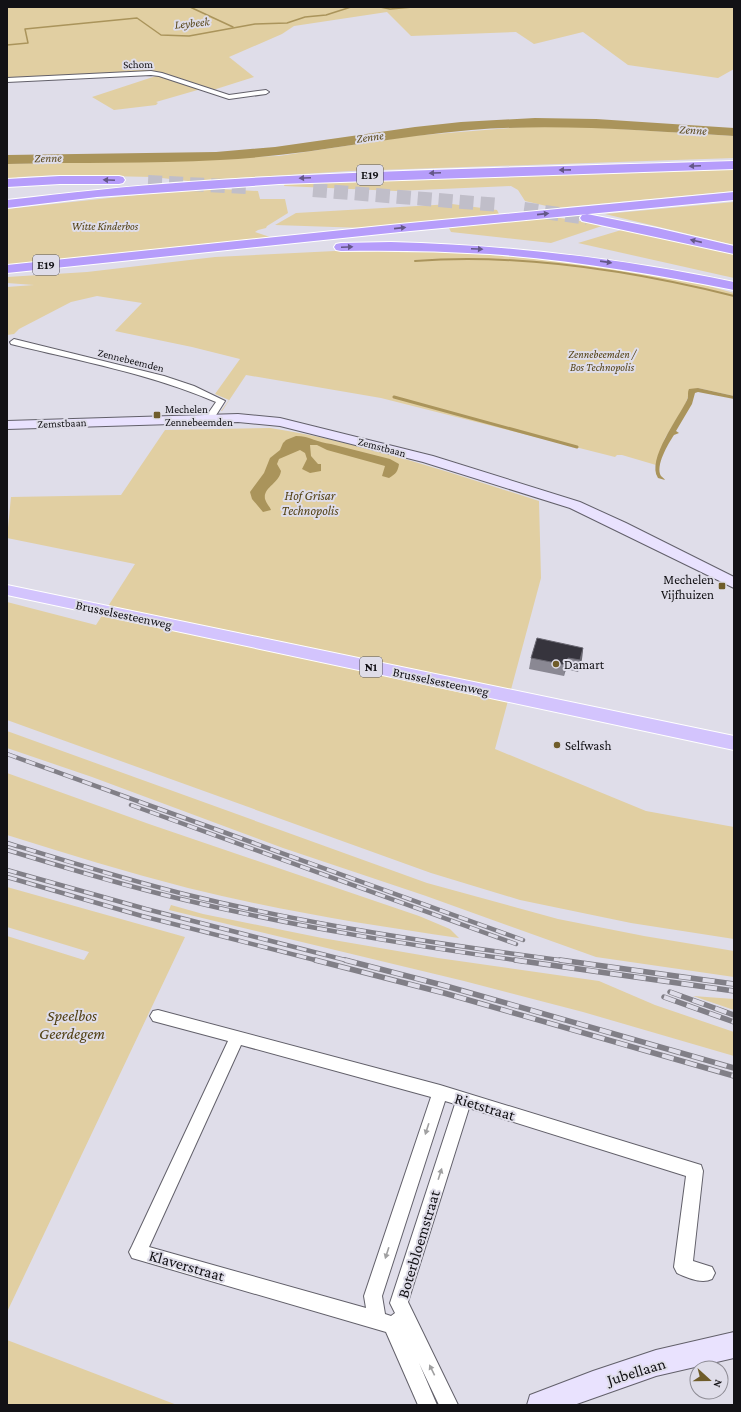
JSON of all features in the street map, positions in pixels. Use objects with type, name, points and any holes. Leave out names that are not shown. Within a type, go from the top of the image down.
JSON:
[{"type":"highway","name":"E19","points":[[7,204],[215,183],[377,175],[734,165]]},
{"type":"highway","points":[[7,183],[60,180],[148,182]]},
{"type":"highway","points":[[247,187],[314,190]]},
{"type":"highway","name":"E19","points":[[7,269],[400,228],[734,196]]},
{"type":"highway","points":[[500,205],[524,208]]},
{"type":"highway","points":[[586,218],[657,232],[734,250]]},
{"type":"highway","points":[[84,261],[126,261],[281,249],[352,247],[454,248],[575,258],[665,272],[734,286]]},
{"type":"main road","name":"Brusselsesteenweg","points":[[7,590],[734,743]]},
{"type":"street","name":"Schom","points":[[7,80],[151,73],[160,74],[231,98],[266,92]]},
{"type":"street","points":[[221,103],[231,98]]},
{"type":"street","name":"Zennebeemden","points":[[14,342],[161,378],[191,388],[221,401],[210,418]]},
{"type":"street","name":"Zemstbaan","points":[[7,425],[210,418],[250,418],[280,422],[381,447],[523,488],[575,505],[734,583]]},
{"type":"street","name":"Rietstraat","points":[[158,1016],[440,1092],[695,1171],[683,1267],[706,1273]]},
{"type":"street","name":"Klaverstraat","points":[[236,1038],[138,1252],[391,1321]]},
{"type":"street","name":"Boterbloemstraat","points":[[440,1092],[372,1296],[449,1405]]},
{"type":"street","name":"Boterbloemstraat","points":[[391,1321],[399,1303],[464,1100]]},
{"type":"street","points":[[391,1321],[428,1405]]},
{"type":"street","name":"Jubellaan","points":[[540,1405],[593,1384],[656,1363],[734,1344]]},
{"type":"green space","points":[[7,7],[734,7],[734,69],[718,78],[628,65],[583,32],[534,44],[516,32],[411,36],[387,12],[294,26],[282,34],[229,57],[254,77],[213,90],[160,73],[7,79]]},
{"type":"green space","points":[[159,75],[201,89],[156,102],[158,103],[156,105],[114,110],[92,97]]},
{"type":"green space","points":[[524,127],[587,127],[734,136],[734,158],[350,171],[188,181],[153,177],[59,175],[19,177],[7,181],[7,164],[279,156],[411,136]]},
{"type":"green space","points":[[734,169],[734,191],[555,208],[525,201],[518,190],[511,186],[396,191],[284,186],[285,183]]},
{"type":"green space","name":"Witte Kinderbos","points":[[202,188],[258,191],[260,199],[285,199],[288,213],[266,228],[255,232],[270,237],[7,265],[7,209]]},
{"type":"green space","points":[[734,202],[734,245],[605,214]]},
{"type":"green space","points":[[452,204],[497,210],[499,214],[364,228],[275,225],[296,213]]},
{"type":"green space","points":[[554,217],[605,225],[551,243],[451,232],[449,228]]},
{"type":"green space","points":[[628,228],[734,253],[734,278],[578,243]]},
{"type":"green space","name":"Zennebeemden / Bos Technopolis","points":[[335,251],[442,251],[599,264],[679,278],[734,293],[734,396],[698,388],[689,394],[685,405],[665,438],[656,465],[622,455],[617,455],[615,457],[381,398],[246,375],[222,411],[221,411],[229,400],[215,394],[240,359],[192,347],[115,331],[142,303],[97,296],[71,302],[19,329],[14,334],[7,335],[7,287],[34,285],[7,283],[7,277],[87,272],[215,257]]},
{"type":"green space","name":"Hof Grisar Technopolis","points":[[270,428],[338,441],[406,459],[539,501],[541,578],[495,749],[646,811],[734,827],[734,939],[631,923],[520,900],[431,873],[7,720],[7,602],[96,625],[135,564],[7,538],[11,497],[121,495],[165,430]]},
{"type":"green space","points":[[7,731],[427,883],[558,919],[644,936],[734,951],[734,977],[596,957],[426,896],[283,848],[92,777],[7,748]]},
{"type":"green space","points":[[7,773],[149,824],[419,916],[450,929],[459,938],[323,916],[221,896],[120,869],[7,835]]},
{"type":"green space","name":"Speelbos Geerdegem","points":[[7,887],[185,937],[7,1312],[7,936],[84,960],[89,952],[7,927]]},
{"type":"green space","points":[[171,905],[203,914],[322,938],[438,958],[599,981],[655,1005],[734,1032],[734,1056],[583,1012],[464,981],[169,910]]},
{"type":"green space","points":[[693,996],[734,999],[734,1010]]},
{"type":"green space","points":[[7,1340],[177,1405],[7,1405]]},
{"type":"water","name":"Zenne","points":[[535,118],[596,119],[734,128],[734,136],[602,128],[504,128],[439,133],[314,151],[251,158],[167,162],[7,164],[7,155],[216,152],[275,147],[461,122]]},
{"type":"water","points":[[698,388],[734,396],[734,399],[698,392],[695,393],[692,404],[676,431],[679,433],[674,435],[661,461],[660,472],[661,476],[665,480],[658,478],[655,470],[656,461],[660,450],[687,400],[689,389]]},
{"type":"water","points":[[296,436],[306,437],[390,459],[399,464],[398,469],[395,474],[389,478],[382,476],[385,466],[327,450],[317,445],[310,445],[311,456],[318,464],[321,464],[321,471],[310,473],[302,469],[307,459],[305,453],[300,450],[279,459],[277,464],[281,471],[280,475],[266,491],[265,495],[265,499],[271,510],[263,512],[252,499],[250,492],[264,473],[270,458],[280,450],[286,440]]},
{"type":"building","points":[[537,638],[583,648],[580,660],[568,658],[566,665],[531,658]]},
{"type":"waterway","points":[[190,7],[233,27]]},
{"type":"waterway","name":"Leybeek","points":[[7,45],[28,43],[25,29],[137,18],[161,35],[189,36],[255,24],[287,23],[305,17],[326,15],[351,7]]},
{"type":"waterway","name":"Leybeek","points":[[380,7],[390,9],[413,7]]},
{"type":"waterway","points":[[415,261],[454,259],[495,260],[576,266],[656,279],[734,296]]},
{"type":"waterway","points":[[394,397],[577,447]]},
{"type":"tunnel","points":[[148,182],[247,187]]},
{"type":"tunnel","points":[[313,190],[500,205]]},
{"type":"tunnel","points":[[524,209],[587,218]]},
{"type":"railway","points":[[7,754],[523,940]]},
{"type":"railway","points":[[131,805],[516,944]]},
{"type":"railway","points":[[7,843],[95,870],[231,905],[375,933],[567,961]]},
{"type":"railway","points":[[7,850],[118,883],[227,910],[353,935],[522,961]]},
{"type":"railway","points":[[7,870],[146,909],[349,961]]},
{"type":"railway","points":[[7,877],[142,916],[319,961]]},
{"type":"railway","points":[[315,960],[444,993],[734,1076]]},
{"type":"railway","points":[[345,960],[446,986],[734,1068]]},
{"type":"railway","points":[[515,960],[734,991]]},
{"type":"railway","points":[[560,960],[734,984]]},
{"type":"railway","points":[[670,992],[734,1015]]},
{"type":"railway","points":[[664,997],[734,1022]]},
{"type":"place","name":"Mechelen Zennebeemden","points":[[157,415]]},
{"type":"place","name":"Mechelen Vijfhuizen","points":[[722,586]]},
{"type":"place","name":"Damart","points":[[556,664]]},
{"type":"place","name":"Selfwash","points":[[557,745]]}]
